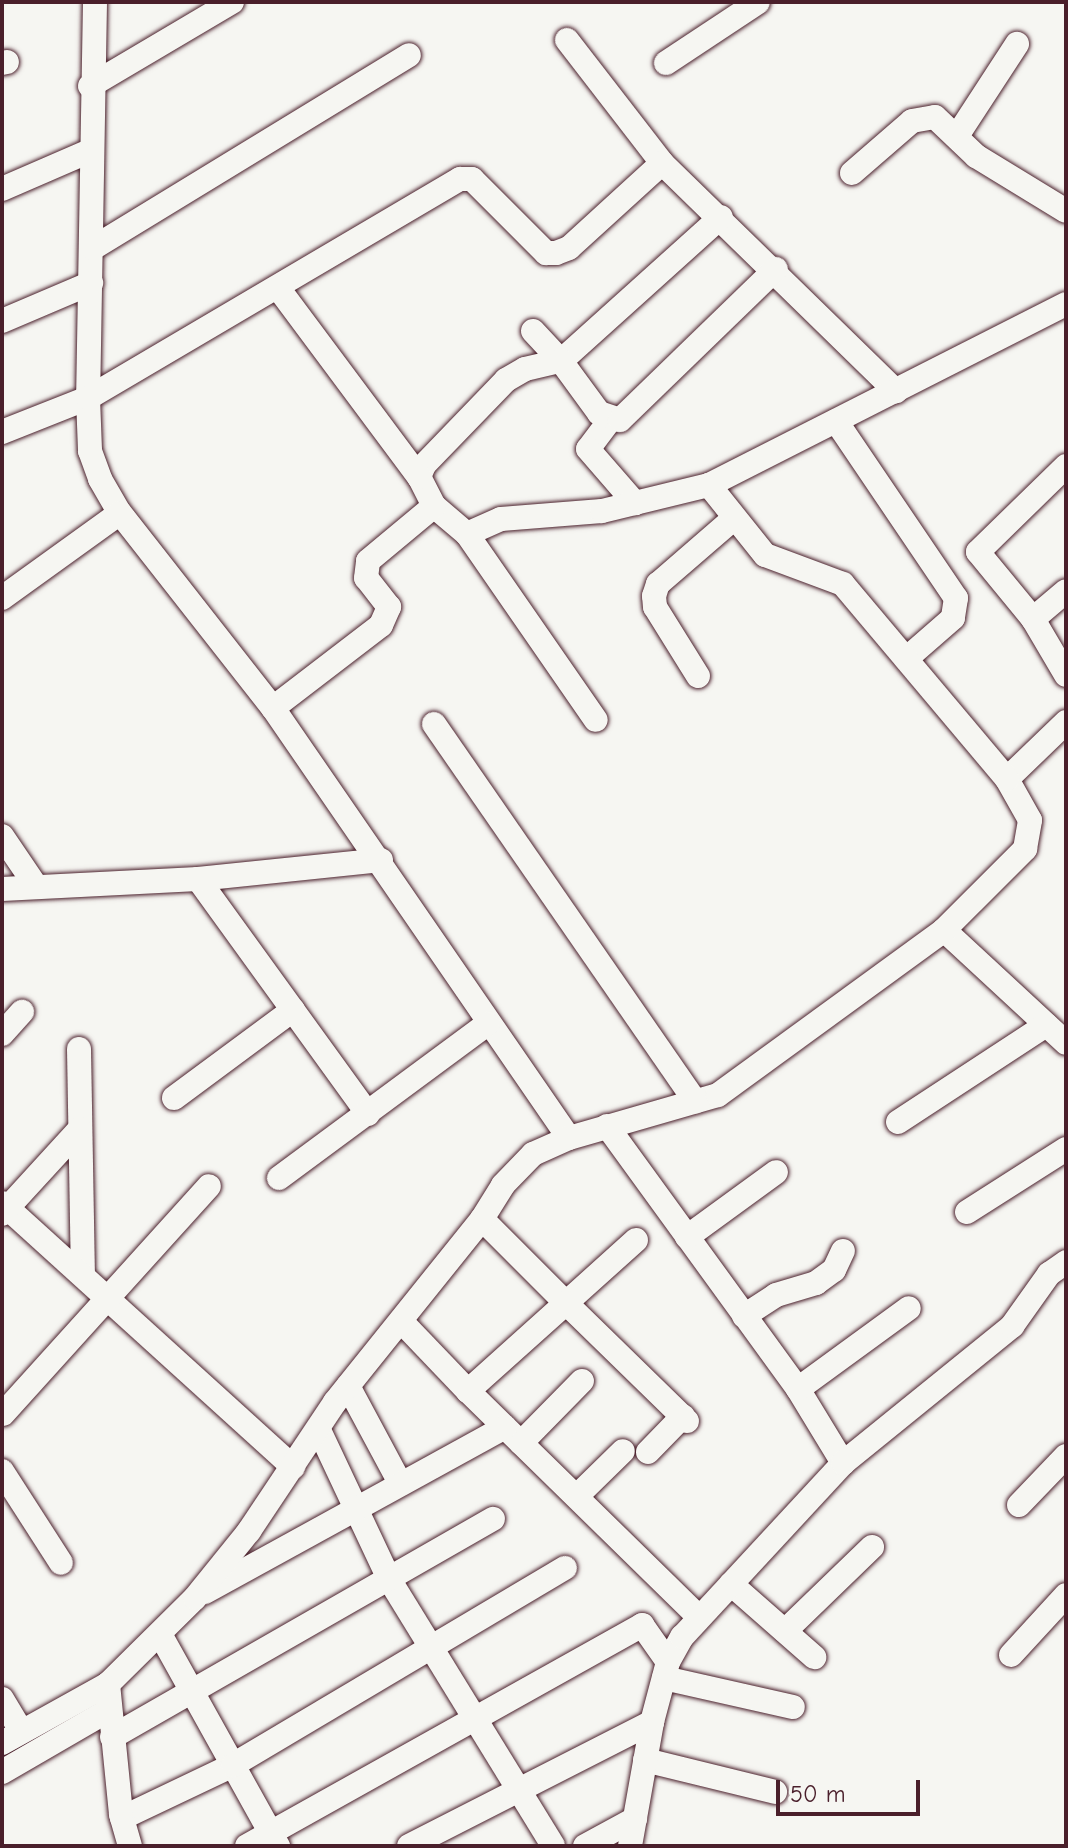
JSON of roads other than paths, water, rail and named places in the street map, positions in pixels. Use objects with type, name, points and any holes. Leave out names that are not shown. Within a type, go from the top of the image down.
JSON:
[{"type":"street","points":[[95,2],[90,86],[93,248],[88,398],[90,451],[120,513],[273,708],[381,860],[487,1024],[569,1138]]},
{"type":"street","points":[[90,86],[232,2]]},
{"type":"street","points":[[666,63],[758,2]]},
{"type":"street","points":[[567,40],[662,163],[776,269],[896,391]]},
{"type":"street","points":[[957,136],[1017,44]]},
{"type":"street","points":[[93,248],[409,55]]},
{"type":"street","points":[[852,173],[924,116],[935,117],[1011,180],[1066,211]]},
{"type":"street","points":[[2,189],[92,150]]},
{"type":"street","points":[[2,432],[88,398],[279,289],[460,179],[472,179],[546,253],[556,253],[569,248],[662,163]]},
{"type":"street","points":[[419,477],[424,465],[506,380],[561,361],[721,217]]},
{"type":"street","points":[[635,503],[588,449],[610,420],[628,414],[776,269]]},
{"type":"street","points":[[2,321],[91,283]]},
{"type":"street","points":[[279,289],[419,477],[434,506],[467,534],[596,720]]},
{"type":"street","points":[[467,534],[514,517],[588,513],[709,485],[1066,304]]},
{"type":"street","points":[[533,331],[610,420]]},
{"type":"street","points":[[836,421],[956,598],[953,618],[906,659]]},
{"type":"street","points":[[1066,466],[978,552],[1033,619],[1066,675]]},
{"type":"street","points":[[2,1699],[12,1737],[108,1684],[160,1634],[195,1598],[293,1467],[348,1386],[482,1219],[503,1185],[533,1154],[569,1138],[718,1095],[944,930],[1025,849],[1030,820],[1007,779],[843,584],[765,555],[732,520],[709,485]]},
{"type":"street","points":[[273,708],[381,625],[389,607],[366,578],[368,561],[434,506]]},
{"type":"street","points":[[2,598],[120,513]]},
{"type":"street","points":[[698,676],[655,607],[654,596],[658,584],[732,520]]},
{"type":"street","points":[[1033,619],[1066,591]]},
{"type":"street","points":[[1007,779],[1066,722]]},
{"type":"street","points":[[434,724],[695,1101]]},
{"type":"street","points":[[2,836],[36,886]]},
{"type":"street","points":[[2,889],[198,879],[381,860]]},
{"type":"street","points":[[198,879],[368,1114]]},
{"type":"street","points":[[944,930],[1066,1043]]},
{"type":"street","points":[[174,1098],[293,1010]]},
{"type":"street","points":[[2,1034],[22,1012]]},
{"type":"street","points":[[279,1178],[487,1024]]},
{"type":"street","points":[[898,1122],[1046,1025]]},
{"type":"street","points":[[79,1049],[83,1275]]},
{"type":"street","points":[[607,1126],[798,1389],[843,1463]]},
{"type":"street","points":[[80,1129],[4,1208],[83,1275],[293,1467]]},
{"type":"street","points":[[967,1212],[1066,1149]]},
{"type":"street","points":[[687,1237],[776,1172]]},
{"type":"street","points":[[3,1414],[209,1186]]},
{"type":"street","points":[[482,1219],[685,1419],[577,1496]]},
{"type":"street","points":[[468,1391],[636,1240]]},
{"type":"street","points":[[744,1316],[776,1295],[816,1283],[834,1270],[843,1251]]},
{"type":"street","points":[[630,1846],[652,1722],[666,1670],[698,1616],[843,1463],[1012,1326],[1049,1274],[1066,1262]]},
{"type":"street","points":[[798,1389],[909,1308]]},
{"type":"street","points":[[401,1321],[468,1391],[698,1616]]},
{"type":"street","points":[[195,1598],[400,1483],[513,1435],[582,1381]]},
{"type":"street","points":[[348,1386],[400,1483]]},
{"type":"street","points":[[319,1430],[353,1509],[389,1579],[479,1720],[553,1846]]},
{"type":"street","points":[[1019,1505],[1066,1456]]},
{"type":"street","points":[[2,1471],[61,1563]]},
{"type":"street","points":[[112,1737],[493,1519]]},
{"type":"street","points":[[785,1631],[872,1547]]},
{"type":"street","points":[[122,1818],[233,1765],[565,1568]]},
{"type":"street","points":[[731,1584],[814,1657]]},
{"type":"street","points":[[1011,1655],[1066,1595]]},
{"type":"street","points":[[247,1846],[274,1840],[642,1625],[666,1670],[793,1707]]},
{"type":"street","points":[[160,1634],[274,1840]]},
{"type":"street","points":[[108,1684],[122,1818],[130,1846]]},
{"type":"street","points":[[2,1772],[109,1710]]},
{"type":"street","points":[[409,1846],[519,1787],[652,1722]]},
{"type":"street","points":[[645,1760],[775,1792]]},
{"type":"street","points":[[585,1846],[635,1819]]}]
